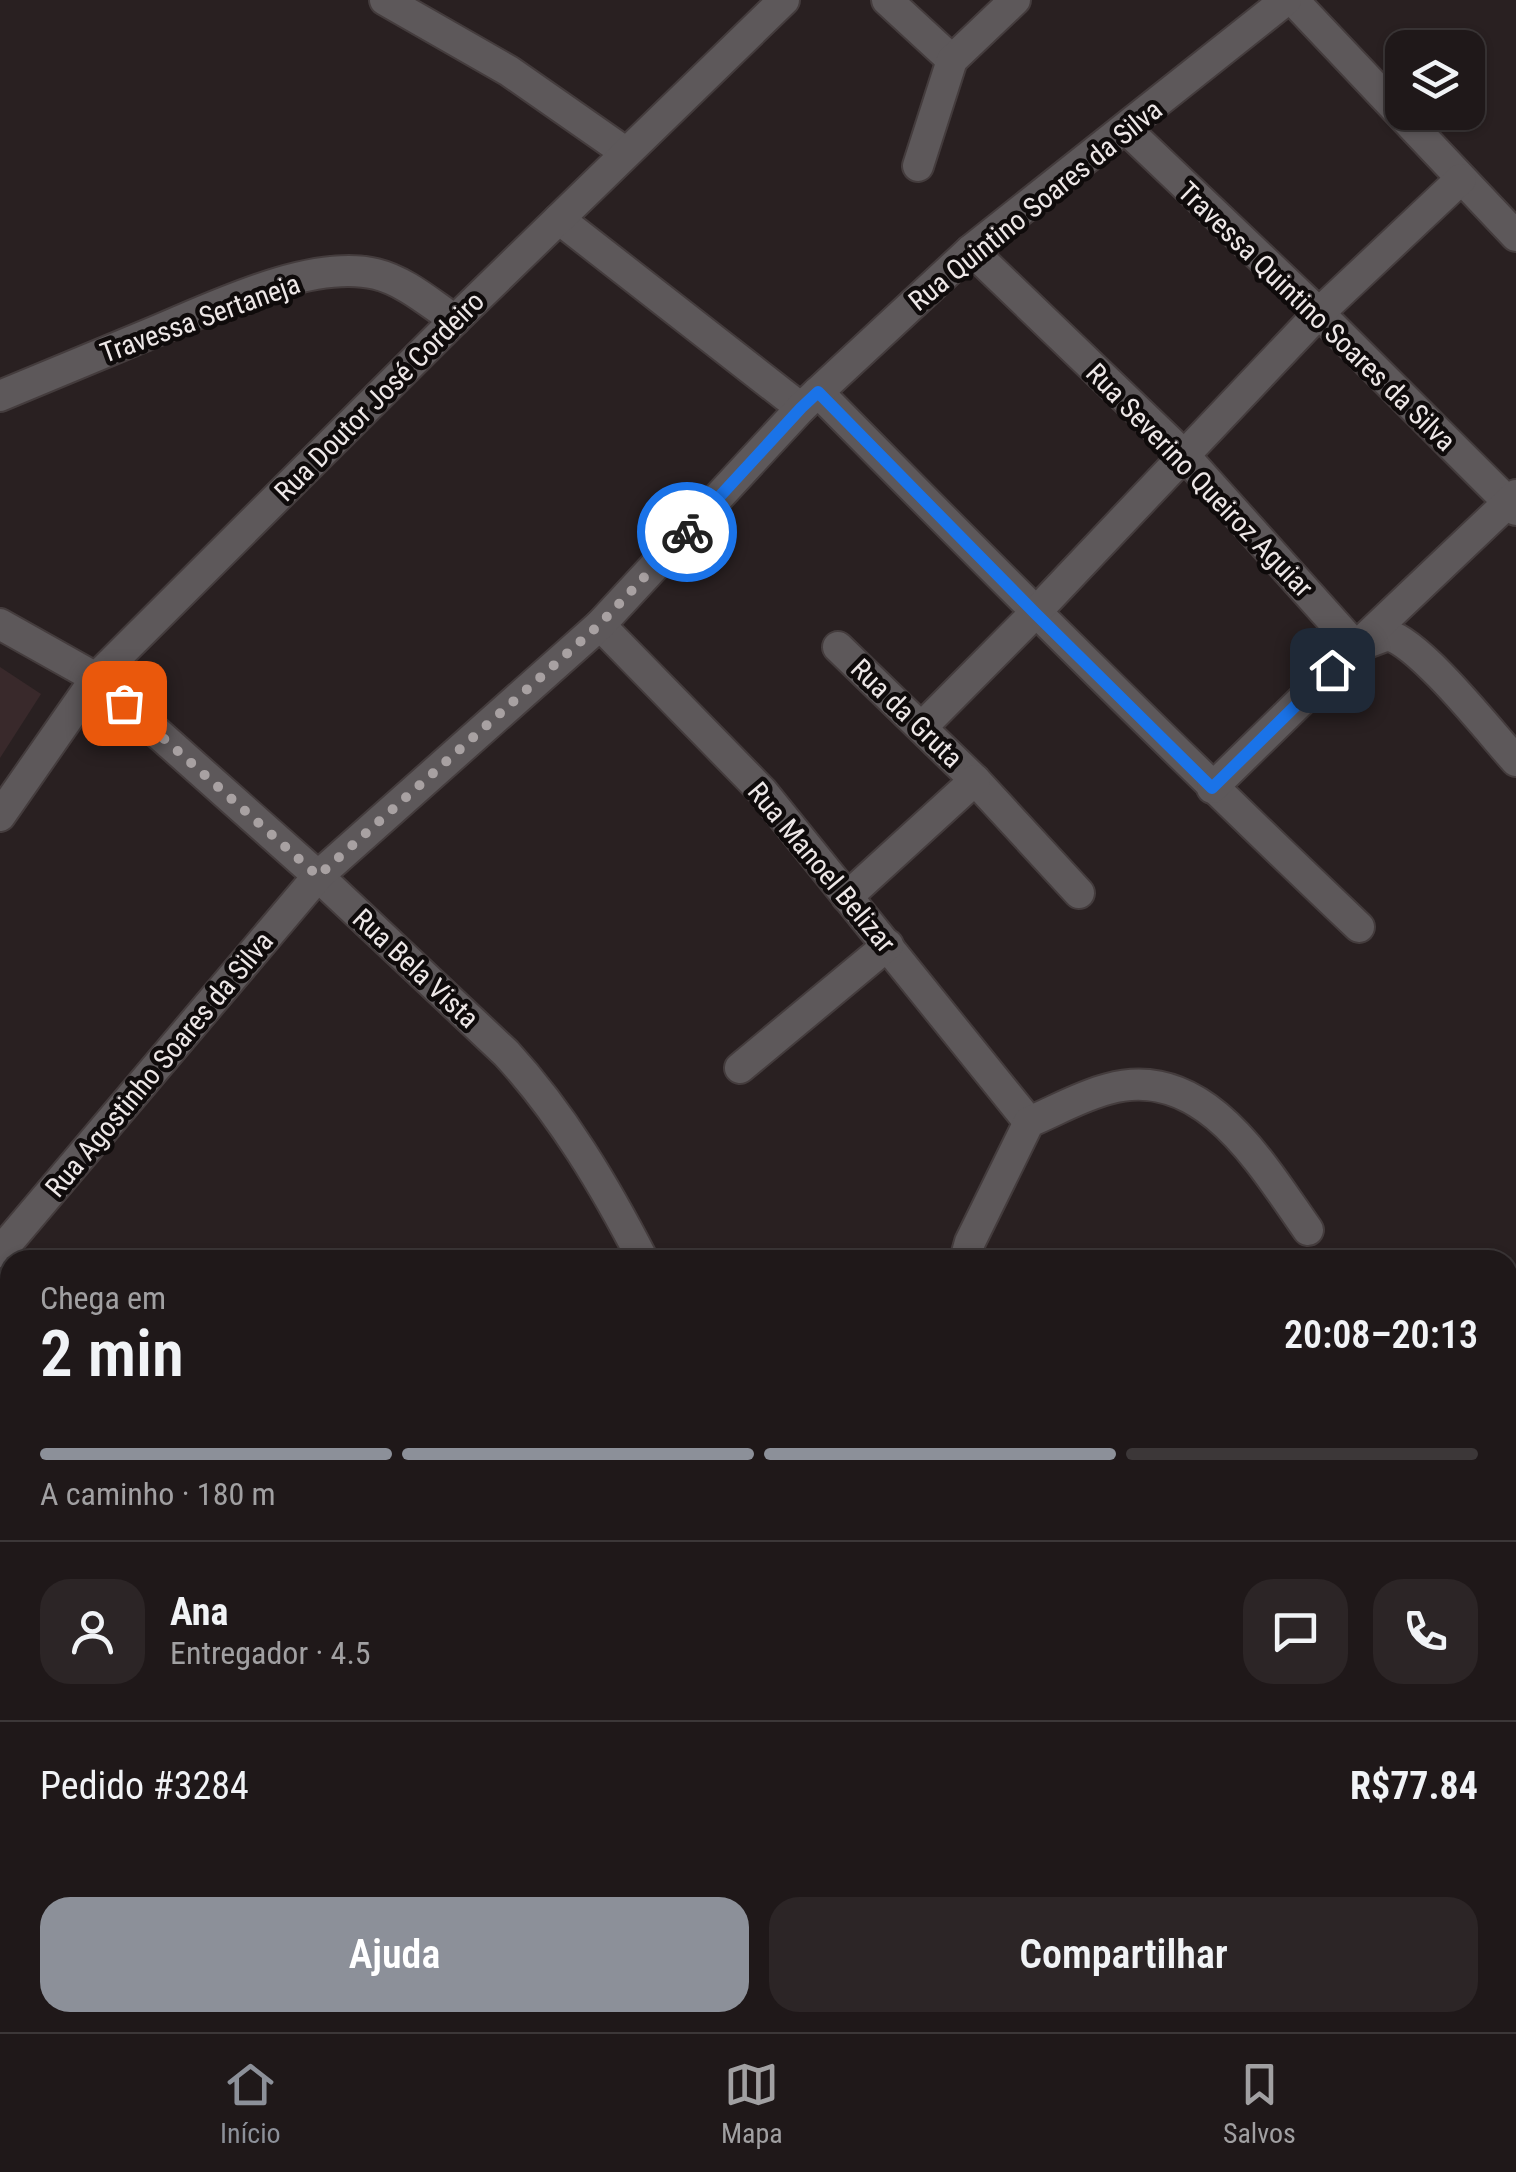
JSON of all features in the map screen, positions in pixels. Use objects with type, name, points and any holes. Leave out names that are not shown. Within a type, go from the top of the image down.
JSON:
[{"type":"street","points":[[385,0],[509,71],[625,152]]},
{"type":"street","name":"Rua Doutor José Cordeiro","points":[[0,816],[96,678],[625,152],[784,0]]},
{"type":"street","points":[[887,0],[952,60]]},
{"type":"street","points":[[918,166],[952,60],[1014,0]]},
{"type":"street","points":[[1289,0],[1516,236]]},
{"type":"street","name":"Rua Quintino Soares da Silva","points":[[318,876],[600,624],[810,400],[972,250],[1289,0]]},
{"type":"street","name":"Travessa Quintino Soares da Silva","points":[[1126,129],[1513,503]]},
{"type":"street","points":[[922,727],[1318,313],[1461,179]]},
{"type":"street","points":[[559,220],[810,400],[1359,926]]},
{"type":"street","name":"Rua Severino Queiroz Aguiar","points":[[972,250],[1184,455],[1356,647]]},
{"type":"street","name":"Travessa Sertaneja","points":[[0,396],[279,282],[328,273],[377,274],[397,282],[455,320]]},
{"type":"street","points":[[1212,788],[1356,647],[1513,503]]},
{"type":"street","name":"Rua Bela Vista","points":[[0,624],[96,678],[318,876],[506,1052],[566,1129],[638,1250]]},
{"type":"street","name":"Rua Manoel Belizar","points":[[600,624],[762,791],[1029,1122]]},
{"type":"street","points":[[1356,647],[1388,634],[1403,641],[1446,682],[1516,761]]},
{"type":"street","name":"Rua da Gruta","points":[[838,646],[975,780],[1078,893]]},
{"type":"street","name":"Rua da Gruta","points":[[848,897],[975,780]]},
{"type":"street","name":"Rua Agostinho Soares da Silva","points":[[2,1250],[318,876]]},
{"type":"street","points":[[740,1068],[888,945]]},
{"type":"street","points":[[968,1250],[1029,1122],[1109,1088],[1146,1085],[1166,1088],[1209,1108],[1247,1144],[1308,1230]]},
{"type":"shaded area","points":[[0,667],[41,694],[0,758]]},
{"type":"way so far","points":[[124,703],[318,876],[600,624],[687,532]]},
{"type":"route","points":[[687,532],[818,392],[1212,788],[1332,670]]}]
